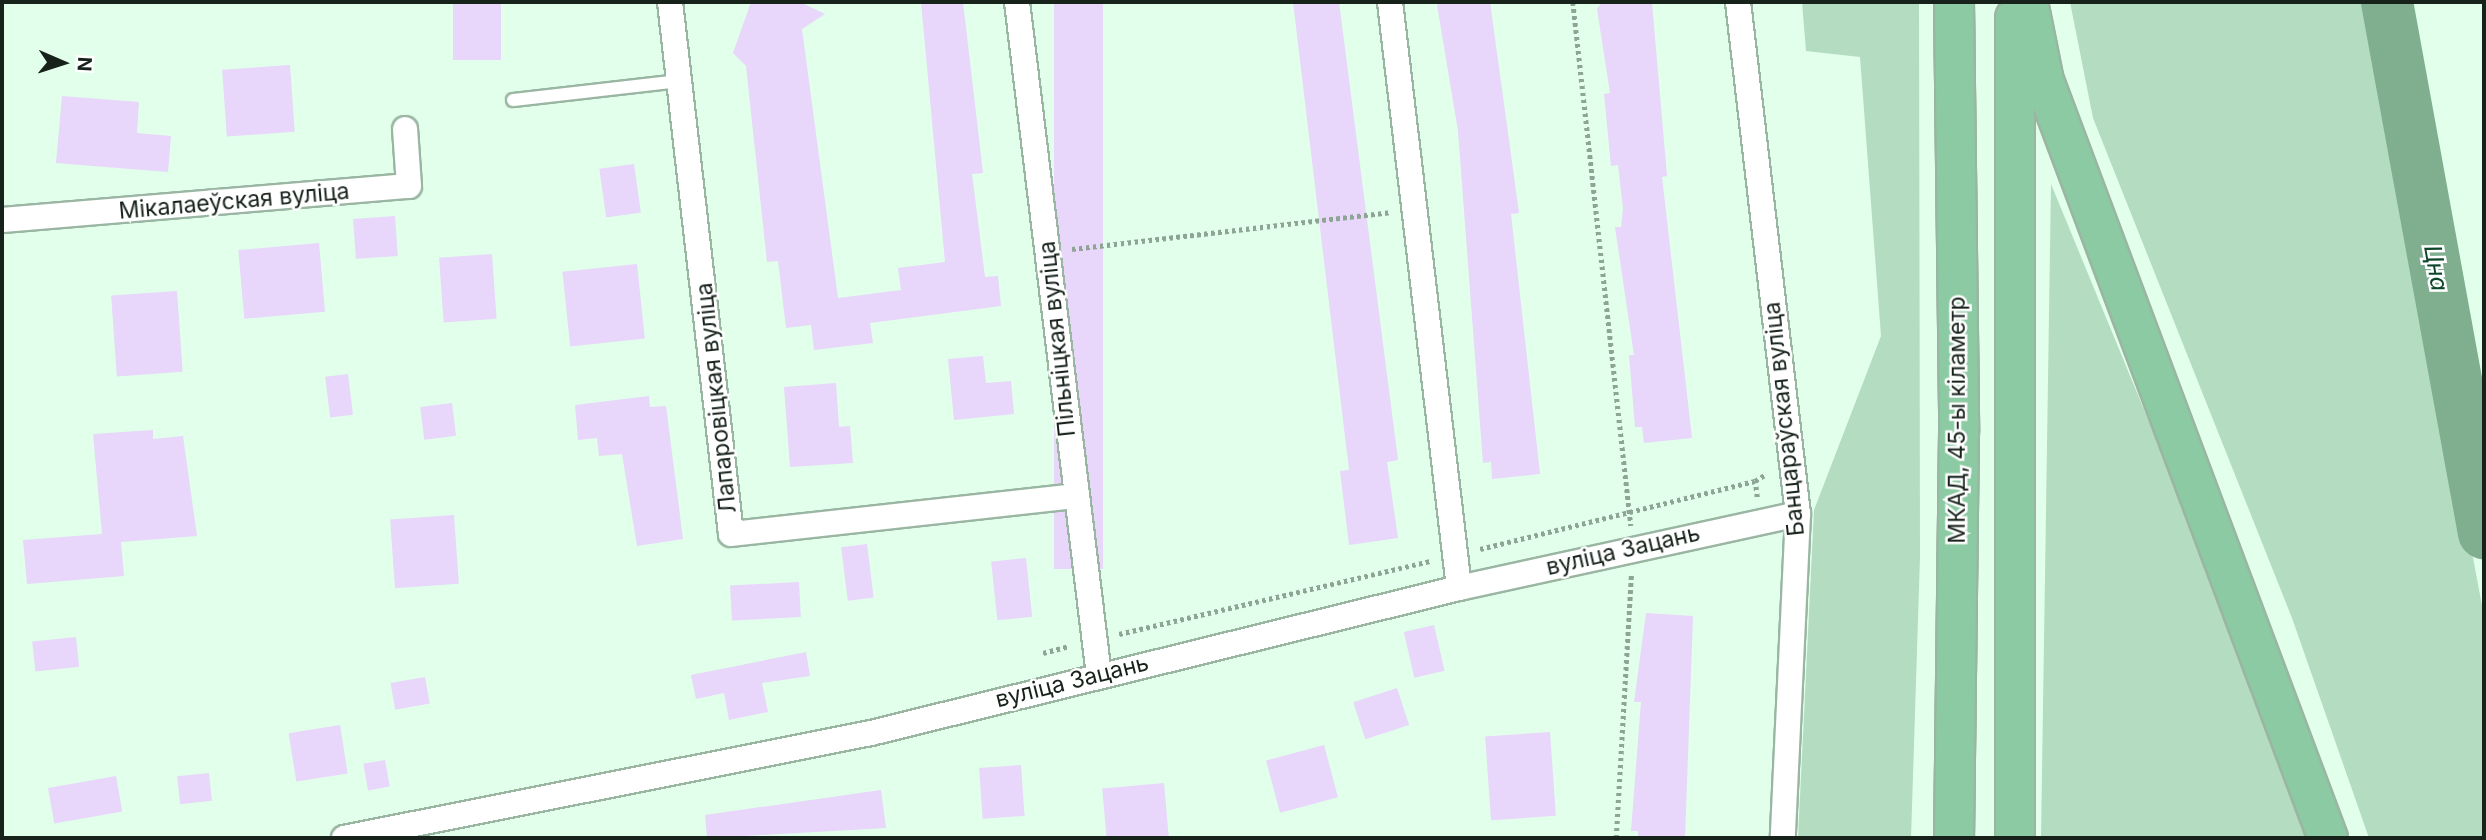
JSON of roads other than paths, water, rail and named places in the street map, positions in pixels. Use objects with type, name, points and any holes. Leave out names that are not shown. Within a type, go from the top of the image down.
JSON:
[{"type":"highway","name":"МКАД, 45-ы кіламетр","points":[[1954,2],[1959,432],[1954,838]]},
{"type":"highway","points":[[2015,2],[2015,838]]},
{"type":"highway","points":[[2028,2],[2044,81],[2328,838]]},
{"type":"street","name":"Лапаровіцкая вуліца","points":[[670,2],[731,534],[1074,496]]},
{"type":"street","name":"Пільніцкая вуліца","points":[[1017,2],[1074,496],[1099,676]]},
{"type":"street","points":[[1390,2],[1459,588]]},
{"type":"street","name":"Банцараўская вуліца","points":[[1738,2],[1798,514],[1783,838]]},
{"type":"street","name":"Мікалаеўская вуліца","points":[[2,220],[409,187],[405,129]]},
{"type":"street","name":"вуліца Зацань","points":[[344,838],[871,733],[1459,588],[1634,559],[1798,514]]},
{"type":"lane","points":[[513,100],[680,81]]},
{"type":"waterway","name":"Цна","points":[[2387,2],[2484,533]]}]
